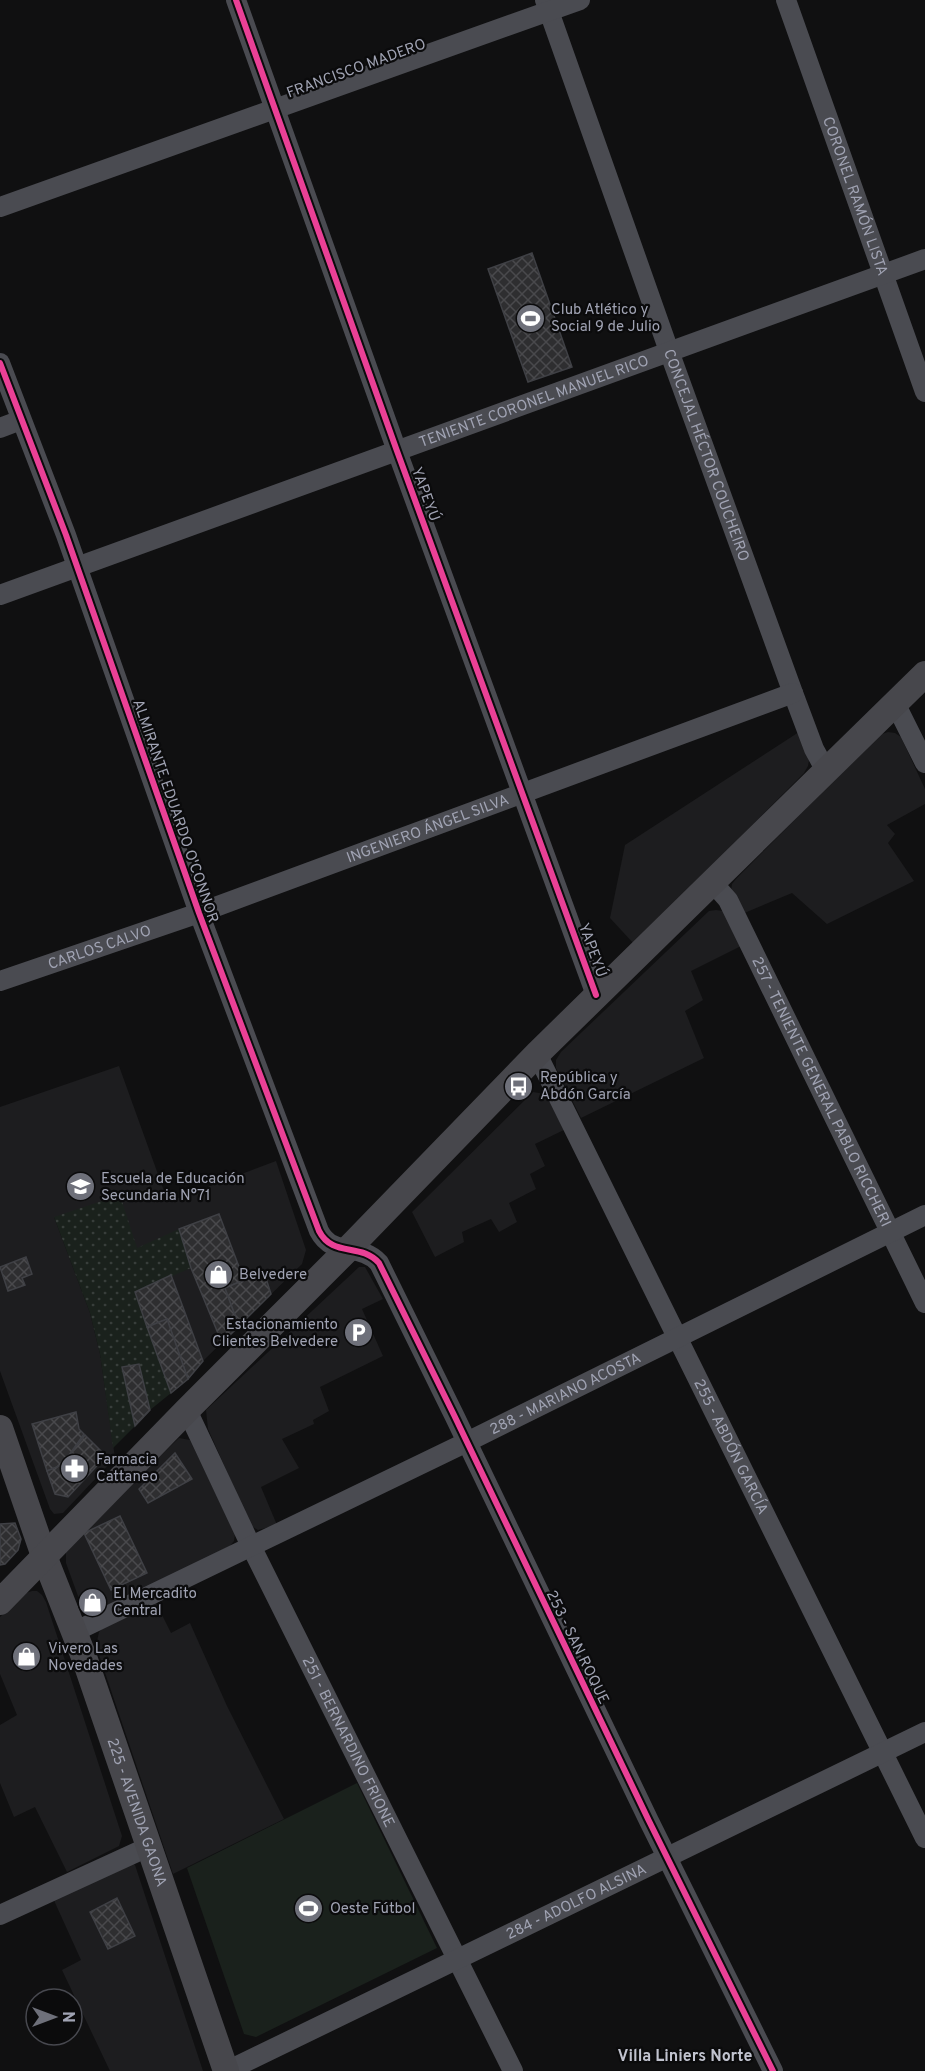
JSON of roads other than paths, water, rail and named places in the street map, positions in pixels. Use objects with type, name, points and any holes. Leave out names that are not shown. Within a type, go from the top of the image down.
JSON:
[{"type":"main road","points":[[3,1596],[348,1249],[596,995],[925,674]]},
{"type":"main road","name":"225 - AVENIDA GAONA","points":[[0,1428],[74,1632],[226,2071]]},
{"type":"street","name":"YAPEYÚ","points":[[237,0],[397,451],[596,995]]},
{"type":"street","name":"FRANCISCO MADERO","points":[[0,207],[276,109],[547,5],[580,0]]},
{"type":"street","name":"CORONEL RAMÓN LISTA","points":[[788,1],[925,392]]},
{"type":"street","name":"CONCEJAL HÉCTOR COUCHEIRO","points":[[547,5],[669,351],[814,749],[826,771]]},
{"type":"street","name":"TENIENTE CORONEL MANUEL RICO","points":[[0,595],[925,259]]},
{"type":"street","name":"ALMIRANTE EDUARDO O'CONNOR","points":[[0,363],[78,567],[199,913],[319,1231],[324,1242],[334,1247],[348,1249]]},
{"type":"street","points":[[0,428],[21,420]]},
{"type":"street","name":"INGENIERO ÁNGEL SILVA","points":[[199,913],[794,693]]},
{"type":"street","points":[[895,703],[925,764]]},
{"type":"street","name":"257 - TENIENTE GENERAL PABLO RICCHERI","points":[[713,883],[728,900],[925,1303]]},
{"type":"street","name":"CARLOS CALVO","points":[[0,981],[199,913]]},
{"type":"street","name":"255 - ABDÓN GARCÍA","points":[[537,1054],[925,1838]]},
{"type":"street","name":"288 - MARIANO ACOSTA","points":[[74,1632],[467,1442],[925,1215]]},
{"type":"street","name":"253 - SAN ROQUE","points":[[348,1249],[364,1253],[379,1263],[667,1858],[774,2071]]},
{"type":"street","name":"251 - BERNARDINO FRIONE","points":[[187,1410],[251,1546],[513,2071]]},
{"type":"street","name":"284 - ADOLFO ALSINA","points":[[226,2071],[925,1732]]},
{"type":"street","points":[[0,1915],[148,1846]]},
{"type":"place","name":"Club Atlético y Social 9 de Julio","points":[[530,318]]},
{"type":"place","name":"República y Abdón García","points":[[519,1086]]},
{"type":"place","name":"Escuela de Educación Secundaria N°71","points":[[80,1187]]},
{"type":"place","name":"Belvedere","points":[[218,1274]]},
{"type":"place","name":"Estacionamiento Clientes Belvedere","points":[[359,1333]]},
{"type":"place","name":"Farmacia Cattaneo","points":[[75,1468]]},
{"type":"place","name":"El Mercadito Central","points":[[92,1602]]},
{"type":"place","name":"Vivero Las Novedades","points":[[27,1657]]},
{"type":"place","name":"Oeste Fútbol","points":[[309,1908]]},
{"type":"district","name":"Villa Liniers Norte","points":[[685,2055]]}]
